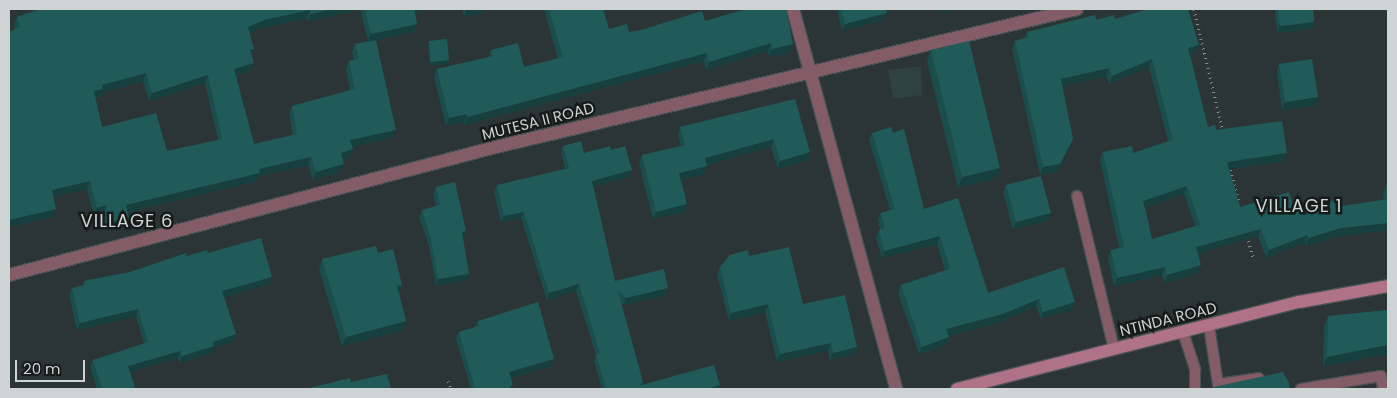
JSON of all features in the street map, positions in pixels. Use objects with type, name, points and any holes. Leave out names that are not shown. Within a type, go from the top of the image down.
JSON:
[{"type":"main road","name":"NTINDA ROAD","points":[[957,389],[1299,302],[1388,286]]},
{"type":"street","points":[[794,9],[808,71],[896,389]]},
{"type":"street","name":"MUTESA II ROAD","points":[[9,275],[496,147],[808,71],[1078,9]]},
{"type":"lane","points":[[1077,196],[1114,349]]},
{"type":"lane","points":[[1209,326],[1218,384],[1274,375]]},
{"type":"lane","points":[[1183,332],[1195,370],[1195,389]]},
{"type":"lane","points":[[1301,389],[1385,375],[1383,389]]},
{"type":"path","points":[[1194,9],[1215,86],[1225,142]]},
{"type":"path","points":[[1229,161],[1240,206]]},
{"type":"path","points":[[1247,233],[1254,260]]},
{"type":"path","points":[[448,381],[451,389]]},
{"type":"shaded area","points":[[921,66],[922,95],[893,99],[888,70]]},
{"type":"building","points":[[41,9],[332,9],[311,14],[310,10],[264,20],[248,27],[254,49],[250,50],[254,63],[234,69],[254,144],[297,134],[292,106],[355,89],[349,61],[359,59],[355,44],[376,40],[396,130],[350,140],[353,149],[341,153],[344,164],[316,172],[311,157],[259,169],[260,173],[126,205],[129,218],[109,222],[106,205],[97,208],[90,181],[52,190],[56,209],[9,220],[9,32],[20,27],[17,17]],"holes":[[[146,73],[152,93],[208,75],[222,139],[167,151],[156,113],[102,127],[94,91],[103,89],[102,85]]]},
{"type":"building","points":[[365,9],[414,9],[417,24],[371,34]]},
{"type":"building","points":[[549,9],[603,9],[609,29],[627,24],[629,32],[702,11],[705,21],[747,9],[786,9],[793,44],[772,49],[771,43],[709,62],[707,53],[467,117],[467,114],[449,118],[437,69],[493,56],[491,50],[518,43],[524,67],[563,57]]},
{"type":"building","points":[[841,9],[886,9],[887,13],[845,24]]},
{"type":"building","points":[[1148,9],[1188,9],[1199,45],[1188,48],[1208,127],[1215,125],[1216,130],[1282,121],[1287,153],[1227,162],[1240,207],[1289,192],[1294,209],[1335,200],[1336,207],[1388,199],[1388,223],[1341,228],[1308,238],[1308,235],[1269,250],[1261,229],[1196,247],[1201,265],[1167,275],[1165,267],[1117,278],[1111,250],[1124,247],[1103,152],[1132,146],[1133,153],[1173,140],[1152,59],[1112,76],[1109,68],[1061,79],[1073,139],[1060,164],[1043,167],[1015,41],[1029,37],[1027,32],[1095,15],[1096,20],[1114,15],[1115,19]],"holes":[[[1187,186],[1200,225],[1152,239],[1143,201]]]},
{"type":"building","points":[[1278,9],[1313,9],[1314,22],[1280,26]]},
{"type":"building","points":[[447,39],[449,60],[431,62],[429,41]]},
{"type":"building","points":[[969,41],[1000,168],[962,177],[931,50]]},
{"type":"building","points":[[1312,59],[1318,97],[1285,102],[1279,64]]},
{"type":"building","points":[[795,99],[810,152],[780,161],[774,139],[705,158],[707,166],[679,173],[687,204],[656,212],[642,155],[685,145],[680,127]]},
{"type":"building","points":[[891,127],[893,133],[904,129],[924,209],[958,198],[988,293],[1064,267],[1075,302],[1043,312],[1039,299],[1003,314],[946,329],[949,337],[922,347],[901,285],[950,269],[940,236],[884,251],[879,230],[885,229],[881,213],[895,209],[872,133]]},
{"type":"building","points":[[581,141],[584,153],[610,146],[611,150],[625,146],[632,170],[592,181],[615,281],[664,269],[668,288],[626,298],[618,291],[643,382],[638,386],[714,365],[720,385],[707,389],[606,389],[596,354],[600,353],[579,284],[549,293],[524,212],[504,216],[497,185],[569,168],[563,146]]},
{"type":"building","points":[[1041,176],[1051,213],[1016,222],[1006,185]]},
{"type":"building","points":[[455,182],[466,231],[462,232],[469,274],[438,279],[431,239],[422,210],[440,205],[436,187]]},
{"type":"building","points":[[261,238],[272,277],[222,291],[236,334],[213,342],[214,346],[182,356],[180,351],[128,366],[135,387],[102,389],[93,360],[148,342],[138,309],[80,323],[72,288],[85,285],[84,281],[130,272],[186,253],[187,256],[207,250],[208,253]]},
{"type":"building","points":[[376,246],[378,253],[393,249],[402,285],[397,286],[406,321],[346,337],[322,259]]},
{"type":"building","points":[[789,247],[803,304],[845,295],[857,347],[833,353],[831,343],[780,354],[768,304],[731,313],[720,267],[730,255],[748,250],[749,256]]},
{"type":"building","points":[[538,302],[554,359],[509,372],[513,385],[509,386],[510,389],[474,389],[459,332],[479,326],[478,321]]},
{"type":"building","points":[[1388,310],[1388,345],[1327,357],[1328,316]]},
{"type":"building","points":[[1283,372],[1290,389],[1214,389],[1214,387]]},
{"type":"building","points":[[387,374],[391,389],[305,389],[350,378],[351,382]]},
{"type":"district","name":"VILLAGE 1","points":[[1299,206]]},
{"type":"district","name":"VILLAGE 6","points":[[127,221]]}]
